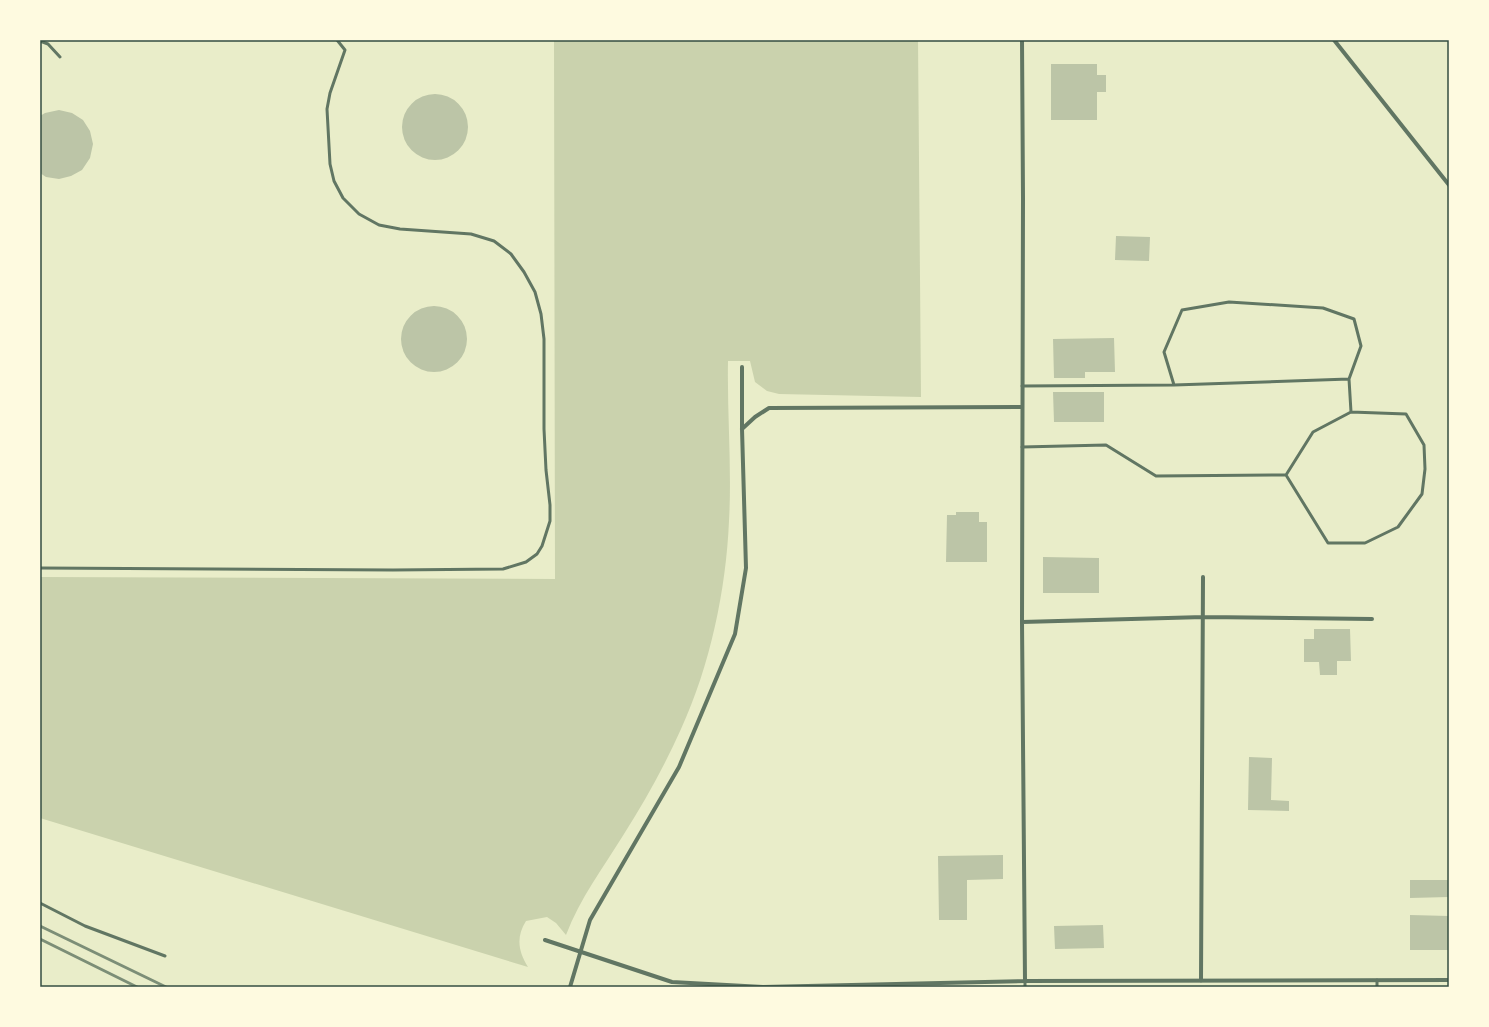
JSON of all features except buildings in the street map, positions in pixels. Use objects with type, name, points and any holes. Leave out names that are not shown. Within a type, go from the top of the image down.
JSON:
[{"type":"street","points":[[1022,40],[1022,622],[1025,981]]},
{"type":"street","points":[[1334,40],[1449,185]]},
{"type":"street","points":[[570,987],[590,920],[679,767],[735,634],[746,568],[742,429],[742,367]]},
{"type":"street","points":[[742,429],[755,417],[769,408],[1022,407]]},
{"type":"street","points":[[1201,981],[1203,577]]},
{"type":"street","points":[[1022,622],[1204,617],[1372,619]]},
{"type":"street","points":[[545,940],[672,982],[763,987],[1025,981],[1449,980]]},
{"type":"lane","points":[[40,568],[393,570],[503,569],[526,562],[536,554],[542,546],[550,521],[550,505],[546,470],[544,429],[544,339],[541,314],[535,292],[524,272],[511,254],[494,242],[471,234],[400,229],[379,225],[359,214],[343,198],[334,181],[330,164],[327,128],[330,93],[345,50],[337,40]]},
{"type":"lane","points":[[40,41],[48,44],[60,57]]},
{"type":"lane","points":[[1174,385],[1164,352],[1182,310],[1229,302],[1323,308],[1354,319],[1361,346],[1349,380],[1351,412]]},
{"type":"lane","points":[[1022,386],[1174,385],[1349,380]]},
{"type":"lane","points":[[1351,412],[1406,414],[1424,445],[1425,469],[1422,494],[1398,527],[1365,543],[1328,543],[1286,475],[1313,432],[1351,412]]},
{"type":"lane","points":[[1022,447],[1106,445],[1156,476],[1286,475]]},
{"type":"lane","points":[[40,903],[86,926],[165,956]]},
{"type":"lane","points":[[1377,980],[1377,987]]},
{"type":"lane","points":[[1025,981],[1025,987]]},
{"type":"green space","points":[[554,40],[918,40],[921,397],[779,394],[767,391],[755,382],[750,361],[728,361],[730,481],[729,521],[720,601],[708,654],[691,705],[668,756],[640,809],[578,908],[566,935],[556,923],[547,917],[526,921],[521,933],[520,950],[528,967],[40,818],[40,577],[555,579]]},
{"type":"railway","points":[[40,926],[166,987]]},
{"type":"railway","points":[[40,939],[137,987]]}]
